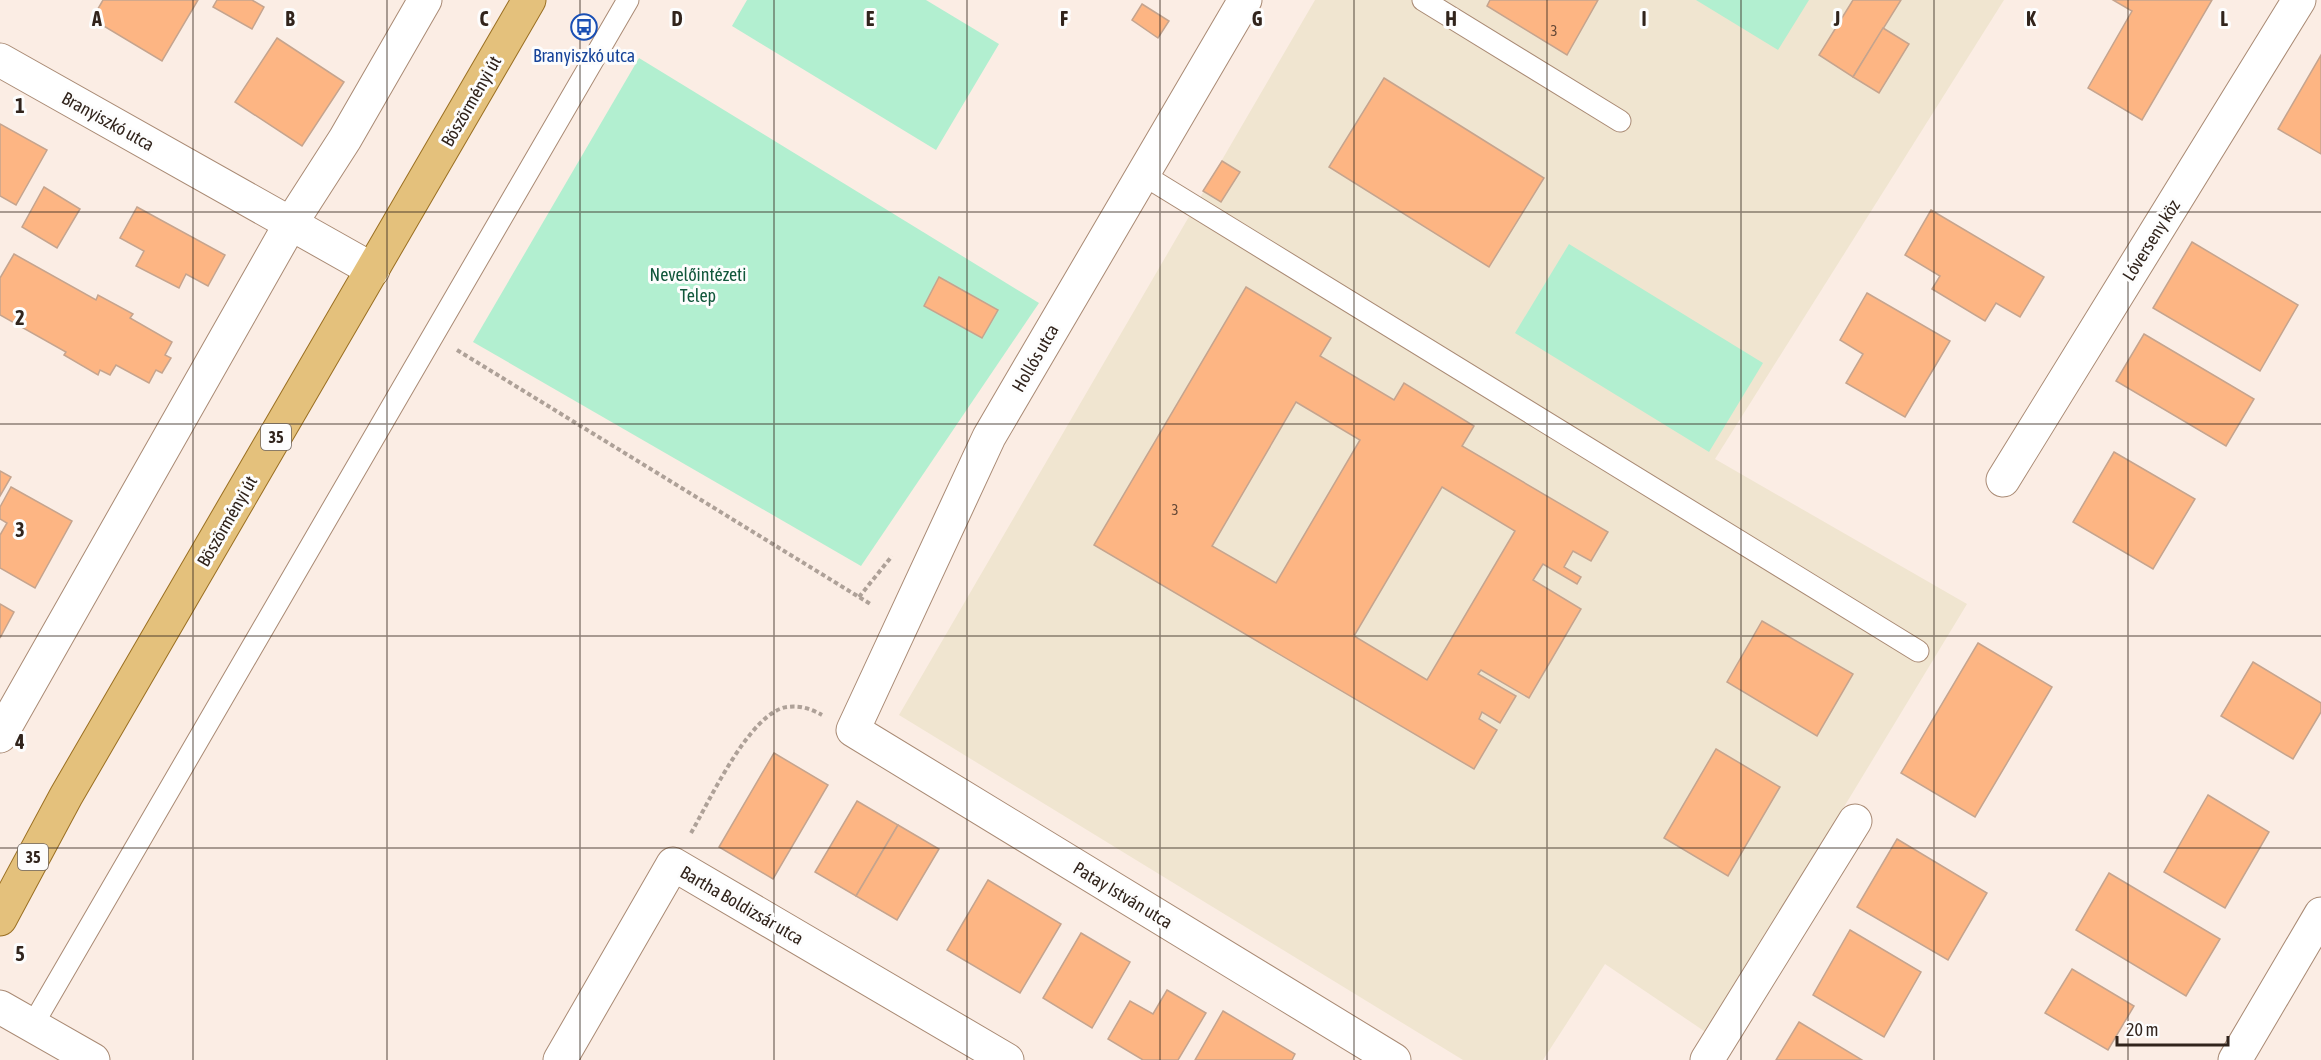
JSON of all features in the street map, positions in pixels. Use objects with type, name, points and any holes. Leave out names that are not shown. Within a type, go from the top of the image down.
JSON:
[{"type":"main road","name":"Böszörményi út","points":[[0,919],[66,796],[529,0]]},
{"type":"street","points":[[0,736],[291,223],[345,139],[425,0]]},
{"type":"street","name":"Hollós utca","points":[[853,730],[900,622],[989,436],[1245,0]]},
{"type":"street","name":"Lóverseny köz","points":[[2003,480],[2299,0]]},
{"type":"street","name":"Branyiszkó utca","points":[[0,60],[373,270]]},
{"type":"street","name":"Patay István utca","points":[[853,730],[1394,1060]]},
{"type":"street","points":[[1707,1060],[1855,821]]},
{"type":"street","name":"Bartha Boldizsár utca","points":[[560,1060],[673,864],[1007,1060]]},
{"type":"street","points":[[2235,1060],[2321,914]]},
{"type":"street","points":[[0,1007],[93,1060]]},
{"type":"lane","points":[[32,1026],[628,0]]},
{"type":"lane","points":[[1423,0],[1620,121]]},
{"type":"lane","points":[[1142,174],[1918,651]]},
{"type":"path","points":[[434,335],[900,622]]},
{"type":"path","points":[[673,864],[737,753],[763,719],[786,707],[808,708],[853,730]]},
{"type":"shaded area","points":[[1315,0],[2004,0],[1715,459],[1967,604],[1707,1033],[1605,964],[1543,1060],[1463,1060],[899,715]]},
{"type":"green space","points":[[747,0],[926,0],[999,44],[936,150],[732,26]]},
{"type":"green space","points":[[1696,0],[1809,0],[1778,50]]},
{"type":"green space","name":"Nevelőintézeti Telep","points":[[639,58],[1039,303],[861,566],[473,342]]},
{"type":"green space","points":[[1569,244],[1763,363],[1709,452],[1515,333]]},
{"type":"building","points":[[103,0],[198,0],[162,61],[92,19]]},
{"type":"building","points":[[217,0],[252,0],[264,7],[252,29],[213,7]]},
{"type":"building","points":[[1490,0],[1598,0],[1567,55],[1487,6]]},
{"type":"building","points":[[1853,0],[1901,0],[1853,77],[1819,55]]},
{"type":"building","points":[[2113,0],[2212,0],[2142,120],[2088,88],[2132,11]]},
{"type":"building","points":[[1142,4],[1169,21],[1158,38],[1132,20]]},
{"type":"building","points":[[1883,28],[1909,44],[1879,93],[1853,77]]},
{"type":"building","points":[[277,38],[344,82],[302,146],[235,102]]},
{"type":"building","points":[[2321,55],[2321,154],[2278,129]]},
{"type":"building","points":[[1384,78],[1544,178],[1489,267],[1329,167]]},
{"type":"building","points":[[0,124],[47,150],[16,205],[0,196]]},
{"type":"building","points":[[1222,161],[1240,172],[1221,202],[1203,191]]},
{"type":"building","points":[[44,187],[80,209],[57,248],[22,227]]},
{"type":"building","points":[[137,207],[225,255],[208,286],[186,274],[179,288],[136,266],[144,251],[120,238]]},
{"type":"building","points":[[1931,210],[2044,277],[2020,317],[1996,303],[1985,321],[1932,289],[1940,276],[1905,255]]},
{"type":"building","points":[[2192,242],[2298,305],[2260,371],[2153,308]]},
{"type":"building","points":[[14,254],[96,300],[98,295],[133,314],[130,318],[172,342],[165,355],[171,358],[162,373],[156,370],[149,383],[116,365],[110,375],[100,370],[98,375],[64,355],[66,352],[0,315],[0,278]]},
{"type":"building","points":[[939,277],[998,310],[982,338],[924,306]]},
{"type":"building","points":[[1246,287],[1331,338],[1320,356],[1394,400],[1404,383],[1474,426],[1462,446],[1608,532],[1591,561],[1573,551],[1564,567],[1581,577],[1577,584],[1543,564],[1533,580],[1581,609],[1529,698],[1481,670],[1478,674],[1516,696],[1500,723],[1482,712],[1479,719],[1497,730],[1474,769],[1094,545]],"holes":[[[1296,402],[1360,440],[1276,583],[1212,546]],[[1442,487],[1515,531],[1427,680],[1354,636]]]},
{"type":"building","points":[[1867,293],[1950,341],[1905,417],[1846,383],[1863,354],[1840,340]]},
{"type":"building","points":[[2144,334],[2254,399],[2226,446],[2116,381]]},
{"type":"building","points":[[2114,452],[2195,499],[2153,569],[2073,522]]},
{"type":"building","points":[[0,471],[11,477],[0,496]]},
{"type":"building","points":[[11,487],[72,521],[35,588],[0,568],[0,535],[7,523],[0,519],[0,507]]},
{"type":"building","points":[[0,604],[14,612],[0,638]]},
{"type":"building","points":[[1762,621],[1853,674],[1817,736],[1727,682]]},
{"type":"building","points":[[1978,643],[2052,687],[1975,817],[1901,773]]},
{"type":"building","points":[[2253,662],[2321,703],[2321,712],[2293,759],[2221,716]]},
{"type":"building","points":[[1716,749],[1780,787],[1728,876],[1664,838]]},
{"type":"building","points":[[774,753],[828,785],[773,879],[719,847]]},
{"type":"building","points":[[2208,795],[2269,832],[2225,908],[2164,872]]},
{"type":"building","points":[[857,801],[898,825],[856,896],[815,872]]},
{"type":"building","points":[[898,825],[939,849],[897,920],[856,896]]},
{"type":"building","points":[[1897,839],[1987,893],[1948,960],[1857,907]]},
{"type":"building","points":[[2109,873],[2220,939],[2186,996],[2076,930]]},
{"type":"building","points":[[988,880],[1061,924],[1020,993],[947,950]]},
{"type":"building","points":[[1850,930],[1921,972],[1884,1037],[1813,995]]},
{"type":"building","points":[[1081,933],[1130,962],[1092,1028],[1043,998]]},
{"type":"building","points":[[2072,969],[2134,1006],[2108,1050],[2045,1013]]},
{"type":"building","points":[[1167,990],[1206,1013],[1178,1060],[1143,1060],[1108,1039],[1130,1001],[1153,1014]]},
{"type":"building","points":[[1223,1011],[1295,1054],[1292,1060],[1195,1060]]},
{"type":"building","points":[[1799,1022],[1862,1060],[1776,1060]]},
{"type":"place","name":"Branyiszkó utca","points":[[584,27]]}]
